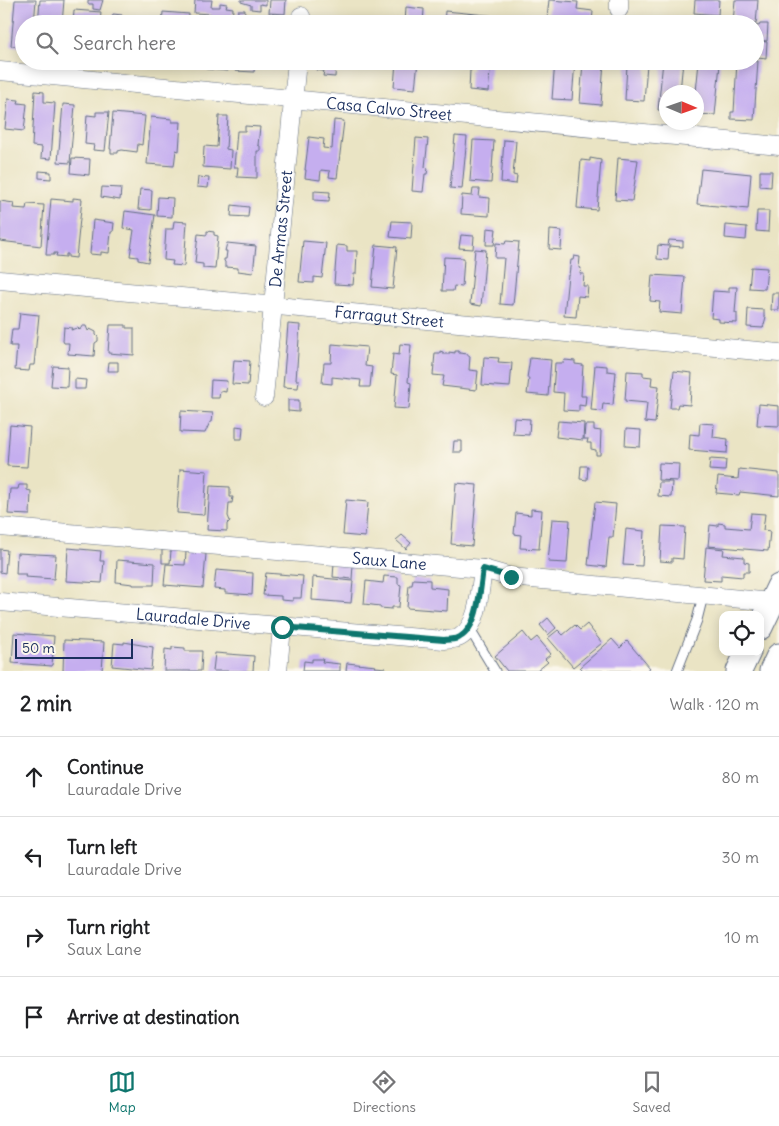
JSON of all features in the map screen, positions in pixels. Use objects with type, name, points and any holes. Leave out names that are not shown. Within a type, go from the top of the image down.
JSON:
[{"type":"main road","points":[[764,620],[777,598]]},
{"type":"main road","points":[[739,671],[746,656]]},
{"type":"main road","points":[[772,671],[779,656]]},
{"type":"street","name":"De Armas Street","points":[[264,397],[296,70]]},
{"type":"street","name":"Casa Calvo Street","points":[[0,71],[779,146]]},
{"type":"street","name":"Farragut Street","points":[[0,280],[273,304],[779,353]]},
{"type":"street","name":"Saux Lane","points":[[0,527],[483,569],[511,577],[703,596],[777,598]]},
{"type":"street","points":[[469,628],[476,613],[483,569]]},
{"type":"street","name":"Lauradale Drive","points":[[0,602],[444,640],[459,638],[469,628]]},
{"type":"street","points":[[278,671],[282,627]]},
{"type":"lane","points":[[677,671],[697,620],[703,596]]},
{"type":"lane","points":[[469,628],[495,671]]},
{"type":"building","points":[[15,0],[36,0],[35,15],[15,15],[15,46],[11,46]]},
{"type":"building","points":[[40,0],[64,0],[63,15],[39,15]]},
{"type":"building","points":[[88,0],[103,0],[100,10],[93,9],[93,4],[88,4]]},
{"type":"building","points":[[195,0],[212,0],[211,7],[220,7],[220,3],[227,4],[226,7],[233,8],[233,15],[194,13]]},
{"type":"building","points":[[241,0],[266,0],[266,5],[260,4],[260,10],[251,9],[251,5],[241,2]]},
{"type":"building","points":[[270,0],[286,0],[285,14],[269,13]]},
{"type":"building","points":[[549,0],[578,2],[577,9],[593,11],[593,15],[547,15]]},
{"type":"building","points":[[695,0],[719,0],[718,15],[694,13]]},
{"type":"building","points":[[735,0],[758,0],[757,15],[734,15]]},
{"type":"building","points":[[406,7],[424,9],[424,15],[406,15]]},
{"type":"building","points":[[74,10],[101,12],[101,15],[74,15]]},
{"type":"building","points":[[238,10],[245,10],[244,15],[238,15]]},
{"type":"building","points":[[445,11],[487,15],[445,15]]},
{"type":"building","points":[[163,12],[189,14],[189,15],[163,15]]},
{"type":"building","points":[[764,24],[768,24],[767,41],[764,41]]},
{"type":"building","points":[[764,42],[767,42],[766,58],[764,58]]},
{"type":"building","points":[[235,70],[254,70],[254,72]]},
{"type":"building","points":[[316,70],[335,70],[335,77],[323,76],[324,71]]},
{"type":"building","points":[[395,70],[417,70],[415,89],[394,87]]},
{"type":"building","points":[[470,70],[490,70],[488,92],[469,90]]},
{"type":"building","points":[[554,70],[574,70],[572,100],[552,99]]},
{"type":"building","points":[[582,70],[603,70],[601,105],[580,103]]},
{"type":"building","points":[[627,70],[647,70],[644,101],[625,100]]},
{"type":"building","points":[[662,70],[682,70],[681,85],[661,85]]},
{"type":"building","points":[[698,70],[719,70],[715,115],[704,114],[704,85],[697,85]]},
{"type":"building","points":[[736,70],[757,70],[754,120],[731,119],[731,112],[734,112]]},
{"type":"building","points":[[35,91],[44,92],[44,102],[55,103],[51,159],[41,158],[42,147],[32,146]]},
{"type":"building","points":[[8,99],[19,100],[18,103],[27,104],[24,131],[5,129]]},
{"type":"building","points":[[63,104],[75,105],[70,163],[58,162]]},
{"type":"building","points":[[96,112],[109,112],[105,151],[93,150],[94,145],[85,144],[87,115],[96,116]]},
{"type":"building","points":[[113,113],[145,116],[142,145],[138,144],[137,152],[122,150],[118,151],[118,153],[111,153]]},
{"type":"building","points":[[219,116],[228,116],[226,149],[231,150],[230,169],[203,167],[204,146],[217,147]]},
{"type":"building","points":[[151,117],[181,122],[179,151],[176,150],[174,166],[147,164]]},
{"type":"building","points":[[334,120],[344,121],[337,178],[329,177],[330,171],[321,170],[320,180],[305,178],[309,137],[324,139],[323,148],[332,149]]},
{"type":"building","points":[[245,126],[260,127],[258,145],[260,146],[260,151],[257,151],[257,178],[237,177],[238,167],[234,167],[237,131],[245,131]]},
{"type":"building","points":[[455,136],[467,137],[462,189],[450,188]]},
{"type":"building","points":[[416,138],[428,139],[425,167],[428,168],[427,174],[425,174],[423,192],[412,191]]},
{"type":"building","points":[[473,140],[494,141],[491,183],[470,181]]},
{"type":"building","points":[[504,140],[516,141],[513,175],[517,176],[516,184],[501,182]]},
{"type":"building","points":[[72,158],[90,159],[89,175],[71,173]]},
{"type":"building","points":[[590,158],[601,160],[597,210],[577,208],[581,160],[590,161]]},
{"type":"building","points":[[618,158],[638,160],[632,201],[615,200]]},
{"type":"building","points":[[701,169],[751,174],[748,209],[697,204]]},
{"type":"building","points":[[39,171],[51,172],[51,179],[39,178]]},
{"type":"building","points":[[760,171],[772,171],[771,187],[760,186]]},
{"type":"building","points":[[198,177],[209,178],[208,188],[197,187]]},
{"type":"building","points":[[102,187],[121,188],[120,200],[101,197]]},
{"type":"building","points":[[140,189],[152,190],[151,210],[138,209]]},
{"type":"building","points":[[473,189],[480,189],[479,197],[490,198],[489,216],[461,214],[462,195],[472,196]]},
{"type":"building","points":[[314,191],[330,192],[329,201],[314,200]]},
{"type":"building","points":[[158,197],[173,198],[172,217],[157,216]]},
{"type":"building","points":[[73,198],[82,199],[76,258],[68,257],[68,254],[66,254],[66,257],[56,256],[57,253],[46,255],[51,199],[73,201]]},
{"type":"building","points":[[0,201],[14,203],[13,208],[26,209],[27,204],[44,205],[41,246],[0,241]]},
{"type":"building","points":[[232,205],[249,207],[248,217],[231,216]]},
{"type":"building","points":[[125,211],[155,215],[148,262],[138,260],[138,257],[130,256],[134,230],[123,228]]},
{"type":"building","points":[[757,211],[769,211],[768,232],[756,231]]},
{"type":"building","points":[[93,220],[114,223],[109,253],[101,252],[101,255],[90,254]]},
{"type":"building","points":[[174,221],[187,222],[184,266],[172,265],[173,261],[164,260],[166,229],[173,229]]},
{"type":"building","points":[[392,221],[412,222],[411,239],[390,237]]},
{"type":"building","points":[[726,225],[747,227],[746,240],[725,238]]},
{"type":"building","points":[[487,228],[496,229],[494,245],[486,245]]},
{"type":"building","points":[[550,230],[562,231],[561,250],[549,249]]},
{"type":"building","points":[[207,231],[214,232],[214,235],[218,236],[215,269],[203,268],[203,264],[195,263],[198,234],[207,235]]},
{"type":"building","points":[[461,235],[474,236],[473,249],[459,248]]},
{"type":"building","points":[[669,240],[683,241],[683,247],[669,246],[668,260],[657,259],[658,245],[668,246]]},
{"type":"building","points":[[303,241],[326,243],[322,278],[314,277],[314,283],[299,282]]},
{"type":"building","points":[[506,241],[519,242],[513,305],[500,304],[504,258],[495,258],[496,243],[505,244]]},
{"type":"building","points":[[227,243],[256,246],[253,273],[238,271],[238,268],[225,267],[224,259],[226,259]]},
{"type":"building","points":[[337,245],[347,246],[347,251],[357,251],[356,274],[354,274],[353,285],[334,284]]},
{"type":"building","points":[[376,245],[397,247],[393,289],[372,287]]},
{"type":"building","points":[[475,249],[486,250],[481,306],[470,304]]},
{"type":"building","points":[[574,256],[580,257],[580,274],[584,274],[583,286],[588,286],[587,297],[578,296],[576,317],[564,316],[568,275],[571,260],[573,260]]},
{"type":"building","points":[[444,257],[464,258],[462,287],[454,286],[453,291],[442,291]]},
{"type":"building","points":[[751,267],[767,268],[765,289],[749,288]]},
{"type":"building","points":[[652,275],[685,277],[682,314],[659,312],[660,302],[650,301]]},
{"type":"building","points":[[729,287],[737,287],[735,313],[737,313],[737,323],[719,322],[719,319],[711,318],[713,291],[729,292]]},
{"type":"building","points":[[772,293],[779,293],[779,310],[771,310]]},
{"type":"building","points":[[748,309],[764,310],[764,317],[766,317],[763,328],[747,327]]},
{"type":"building","points":[[20,313],[39,315],[34,365],[30,365],[29,371],[15,370],[17,346],[10,346],[12,329],[18,329]]},
{"type":"building","points":[[288,324],[300,325],[296,380],[299,380],[298,388],[283,387]]},
{"type":"building","points":[[110,325],[126,325],[126,328],[134,328],[134,355],[108,353]]},
{"type":"building","points":[[82,326],[86,326],[88,331],[90,329],[96,332],[98,337],[98,341],[95,343],[94,356],[68,354],[69,343],[64,343],[63,341],[64,327],[72,328],[71,330],[78,328],[80,330]]},
{"type":"building","points":[[332,344],[367,347],[365,366],[372,367],[370,387],[360,387],[361,380],[332,377],[332,384],[322,383],[324,363],[331,363]]},
{"type":"building","points":[[400,344],[411,345],[408,382],[411,383],[409,409],[394,408],[397,375],[391,374],[393,354],[399,355]]},
{"type":"building","points":[[440,351],[443,354],[449,354],[449,352],[455,353],[455,351],[459,351],[459,353],[470,356],[469,370],[478,371],[476,390],[442,386],[444,376],[433,375],[435,353],[440,353]]},
{"type":"building","points":[[484,357],[499,358],[498,362],[512,363],[510,387],[482,385]]},
{"type":"building","points":[[530,358],[551,360],[548,396],[527,394]]},
{"type":"building","points":[[234,360],[250,361],[248,385],[232,384]]},
{"type":"building","points":[[565,360],[575,361],[575,364],[583,365],[581,396],[586,396],[585,406],[579,405],[579,411],[563,410],[564,393],[553,392],[555,363],[564,363]]},
{"type":"building","points":[[109,362],[118,362],[118,371],[108,371]]},
{"type":"building","points":[[595,365],[607,366],[607,371],[616,372],[613,405],[603,404],[602,411],[591,410]]},
{"type":"building","points":[[53,366],[68,367],[67,387],[51,386]]},
{"type":"building","points":[[627,371],[643,372],[643,376],[652,377],[651,385],[659,386],[655,423],[645,422],[647,403],[625,401]]},
{"type":"building","points":[[674,371],[692,373],[690,405],[678,404],[677,408],[670,408]]},
{"type":"building","points":[[75,379],[86,380],[85,389],[75,389]]},
{"type":"building","points":[[211,380],[227,381],[226,392],[220,391],[219,398],[210,398]]},
{"type":"building","points":[[288,400],[299,400],[299,412],[288,411]]},
{"type":"building","points":[[759,404],[779,406],[779,426],[757,425]]},
{"type":"building","points":[[181,411],[213,413],[212,422],[210,422],[205,433],[180,432]]},
{"type":"building","points":[[514,418],[530,419],[529,435],[513,434]]},
{"type":"building","points":[[558,421],[584,423],[583,440],[556,437]]},
{"type":"building","points":[[700,423],[714,424],[713,437],[728,439],[727,453],[689,450],[690,434],[699,435]]},
{"type":"building","points":[[10,425],[30,427],[27,467],[7,466]]},
{"type":"building","points":[[585,425],[594,425],[594,430],[601,431],[600,455],[596,455],[596,450],[591,449],[591,443],[587,443],[588,439],[584,439]]},
{"type":"building","points":[[236,426],[243,427],[242,439],[236,439]]},
{"type":"building","points":[[626,429],[641,430],[640,447],[625,446]]},
{"type":"building","points":[[454,441],[462,441],[462,452],[453,452]]},
{"type":"building","points":[[710,459],[726,460],[725,471],[709,470]]},
{"type":"building","points":[[659,463],[679,464],[678,481],[658,480]]},
{"type":"building","points":[[581,466],[588,466],[587,480],[580,479]]},
{"type":"building","points":[[180,469],[207,471],[204,515],[177,513]]},
{"type":"building","points":[[739,469],[779,473],[779,496],[740,492],[739,495],[716,493],[718,477],[738,479]]},
{"type":"building","points":[[659,482],[672,482],[671,497],[658,496]]},
{"type":"building","points":[[456,483],[477,485],[472,546],[451,544]]},
{"type":"building","points":[[19,485],[27,485],[27,490],[31,491],[30,515],[8,514],[10,489],[18,489]]},
{"type":"building","points":[[210,486],[230,487],[230,497],[233,497],[232,503],[229,503],[228,516],[230,521],[227,524],[227,531],[207,530]]},
{"type":"building","points":[[346,500],[368,502],[365,537],[343,535]]},
{"type":"building","points":[[595,502],[616,504],[613,537],[609,537],[606,567],[588,565]]},
{"type":"building","points":[[531,509],[542,510],[539,549],[520,548],[521,535],[514,534],[516,513],[531,515]]},
{"type":"building","points":[[751,513],[765,514],[763,530],[770,531],[768,551],[708,546],[710,525],[718,526],[718,523],[725,524],[725,527],[749,529]]},
{"type":"building","points":[[552,519],[570,520],[567,563],[548,562]]},
{"type":"building","points":[[662,526],[685,527],[683,559],[672,558],[672,562],[660,561]]},
{"type":"building","points":[[626,529],[644,531],[642,566],[623,565]]},
{"type":"building","points":[[402,535],[411,543],[406,549],[396,540]]},
{"type":"building","points":[[706,547],[724,549],[723,555],[744,557],[744,562],[749,563],[749,572],[743,572],[743,577],[721,575],[721,581],[703,580]]},
{"type":"building","points":[[68,548],[101,551],[100,561],[104,561],[102,583],[66,581]]},
{"type":"building","points":[[0,549],[7,550],[5,573],[0,572]]},
{"type":"building","points":[[162,550],[171,550],[170,563],[162,563]]},
{"type":"building","points":[[186,552],[206,554],[203,588],[164,585],[166,564],[185,565]]},
{"type":"building","points":[[17,553],[56,555],[54,579],[25,577],[26,574],[16,574]]},
{"type":"building","points":[[117,560],[155,563],[154,585],[133,585],[116,582]]},
{"type":"building","points":[[334,563],[353,565],[352,579],[333,577]]},
{"type":"building","points":[[216,570],[253,573],[252,595],[225,593],[225,590],[214,589]]},
{"type":"building","points":[[266,573],[303,576],[301,598],[293,598],[293,601],[281,600],[281,596],[263,595]]},
{"type":"building","points":[[384,576],[398,577],[398,584],[401,585],[399,607],[392,607],[392,609],[380,608],[380,606],[364,604],[366,581],[383,583]]},
{"type":"building","points":[[313,577],[353,581],[351,603],[312,600]]},
{"type":"building","points":[[413,579],[430,580],[430,587],[448,589],[447,611],[407,608],[409,585],[412,585]]},
{"type":"building","points":[[548,618],[556,628],[548,635],[540,625]]},
{"type":"building","points":[[587,624],[602,643],[573,667],[548,638],[558,630],[563,635],[575,625],[580,630]]},
{"type":"building","points":[[523,632],[531,642],[537,637],[551,654],[545,659],[548,662],[537,671],[507,671],[495,656]]},
{"type":"building","points":[[14,633],[54,636],[52,666],[12,663]]},
{"type":"building","points":[[612,639],[620,648],[627,641],[650,668],[646,671],[584,671],[580,667]]},
{"type":"building","points":[[64,640],[104,642],[102,671],[63,671]]},
{"type":"building","points":[[124,642],[153,647],[151,670],[112,666],[114,643],[124,644]]},
{"type":"building","points":[[172,647],[185,648],[185,651],[202,651],[201,671],[164,671],[165,649],[172,650]]},
{"type":"building","points":[[215,653],[254,656],[253,671],[213,671]]},
{"type":"building","points":[[312,659],[323,659],[322,662],[340,664],[340,671],[303,671],[304,661],[312,662]]},
{"type":"building","points":[[347,663],[386,668],[386,671],[346,671]]},
{"type":"route","points":[[282,627],[444,640],[459,638],[469,628],[476,613],[483,569],[511,577]]}]
